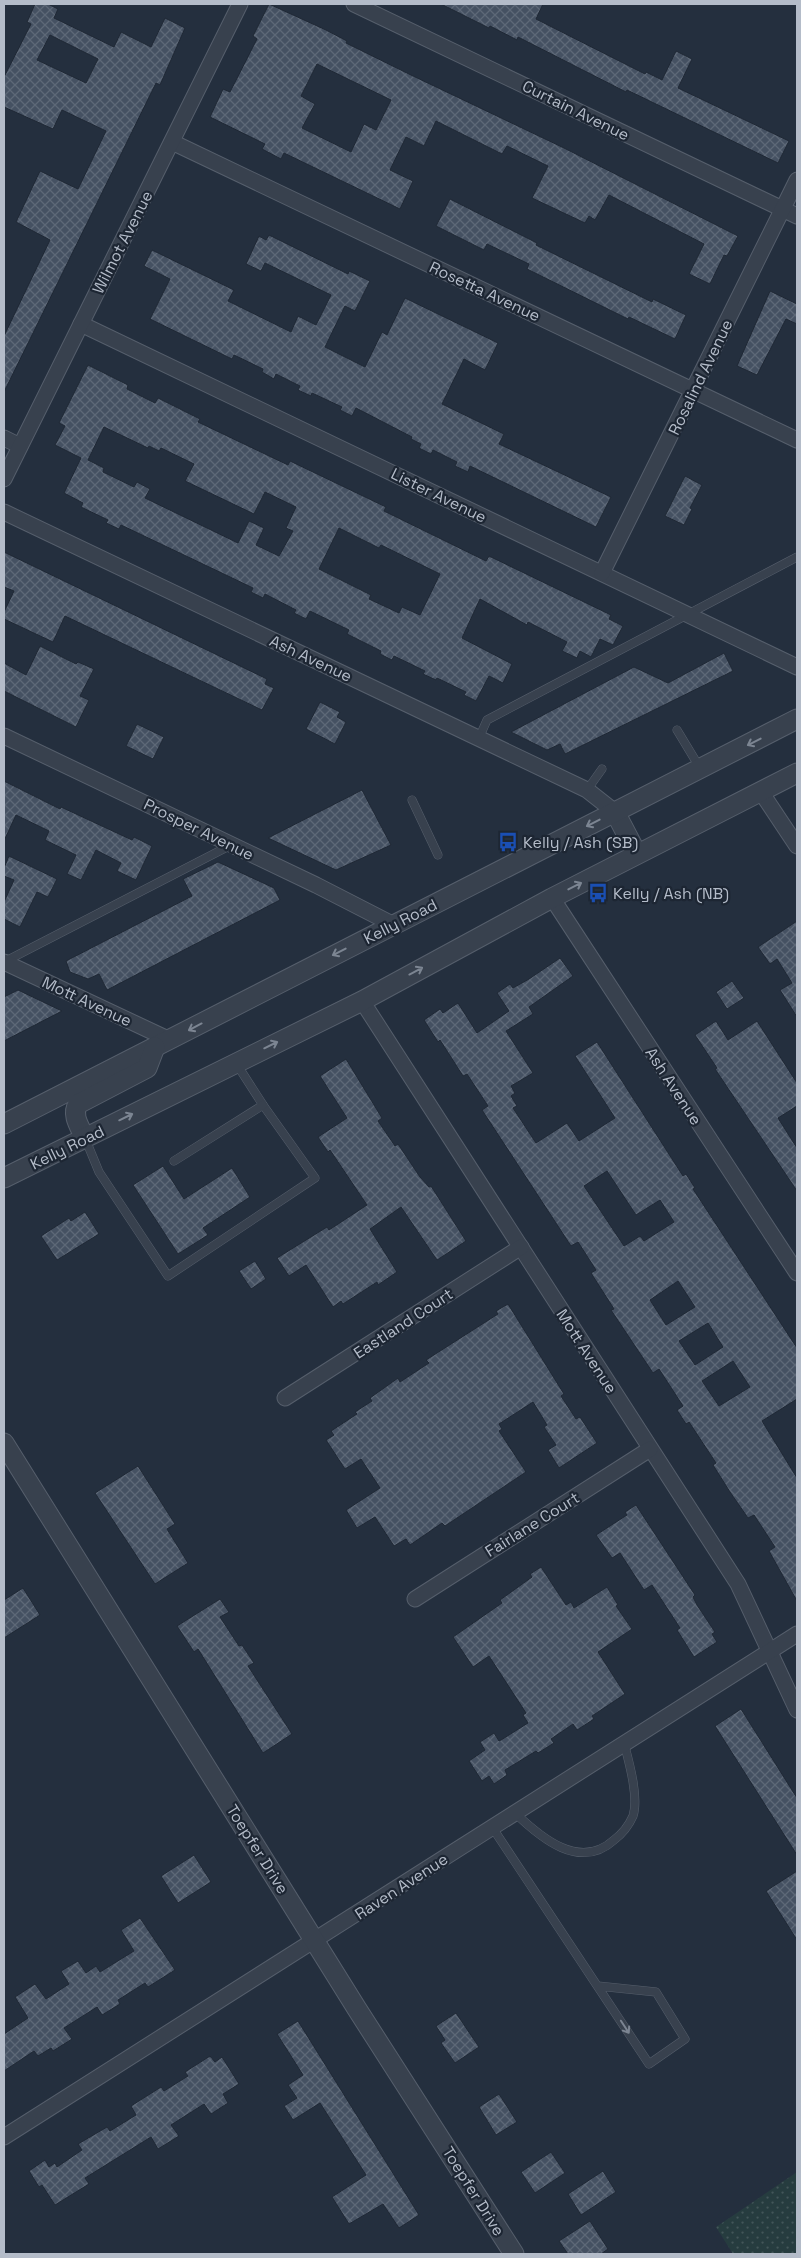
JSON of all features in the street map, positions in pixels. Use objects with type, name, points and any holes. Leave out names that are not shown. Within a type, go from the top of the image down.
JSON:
[{"type":"street","name":"Wilmot Avenue","points":[[4,479],[240,4]]},
{"type":"street","name":"Curtain Avenue","points":[[354,4],[797,216]]},
{"type":"street","name":"Rosetta Avenue","points":[[172,142],[797,440]]},
{"type":"street","name":"Rosalind Avenue","points":[[602,573],[797,180]]},
{"type":"street","name":"Lister Avenue","points":[[81,324],[797,667]]},
{"type":"street","points":[[4,438],[20,446]]},
{"type":"street","name":"Ash Avenue","points":[[4,512],[587,790],[615,812]]},
{"type":"street","name":"Kelly Road","points":[[4,1124],[797,719]]},
{"type":"street","name":"Prosper Avenue","points":[[4,736],[394,924]]},
{"type":"street","name":"Kelly Road","points":[[4,1178],[362,1001],[552,898],[797,773]]},
{"type":"street","points":[[761,792],[797,846]]},
{"type":"street","points":[[615,812],[637,854]]},
{"type":"street","name":"Ash Avenue","points":[[552,898],[797,1273]]},
{"type":"street","name":"Mott Avenue","points":[[4,962],[162,1044]]},
{"type":"street","name":"Mott Avenue","points":[[362,1001],[738,1584],[797,1710]]},
{"type":"street","points":[[85,1138],[75,1118],[74,1109],[78,1104],[147,1068],[162,1044]]},
{"type":"street","name":"Eastland Court","points":[[285,1398],[521,1247]]},
{"type":"street","name":"Toepfer Drive","points":[[4,1443],[514,2254]]},
{"type":"street","name":"Fairlane Court","points":[[415,1599],[650,1449]]},
{"type":"street","name":"Raven Avenue","points":[[4,2137],[316,1941],[797,1634]]},
{"type":"lane","points":[[479,738],[487,720],[797,557]]},
{"type":"lane","points":[[677,730],[700,768]]},
{"type":"lane","points":[[587,790],[602,769]]},
{"type":"lane","points":[[412,800],[438,855]]},
{"type":"lane","points":[[4,962],[232,845]]},
{"type":"lane","points":[[85,1138],[99,1172],[168,1276],[314,1178],[236,1063]]},
{"type":"lane","points":[[174,1161],[263,1105]]},
{"type":"lane","points":[[515,1813],[538,1835],[570,1852],[596,1852],[610,1844],[621,1834],[633,1814],[633,1778],[624,1743]]},
{"type":"lane","points":[[492,1827],[649,2064],[685,2038],[656,1992],[598,1986]]},
{"type":"green space","points":[[797,2172],[797,2254],[733,2254],[716,2227]]},
{"type":"building","points":[[35,4],[48,4],[58,9],[54,18],[114,47],[121,32],[151,47],[165,18],[185,28],[160,85],[156,83],[4,392],[4,336],[50,240],[16,222],[40,171],[78,189],[106,131],[62,110],[53,129],[4,107],[4,77],[31,24],[27,22]],"holes":[[[50,35],[98,59],[86,83],[37,60]]]},
{"type":"building","points":[[269,4],[326,30],[347,41],[346,43],[564,148],[738,236],[727,256],[724,255],[710,284],[689,274],[704,244],[609,195],[595,220],[589,216],[585,223],[532,198],[548,166],[507,146],[502,154],[436,121],[424,146],[406,137],[390,170],[413,181],[400,209],[284,153],[281,159],[262,149],[265,144],[210,117],[223,89],[230,92],[257,39],[253,36]],"holes":[[[317,64],[391,100],[376,130],[364,124],[351,152],[302,128],[315,104],[301,96]]]},
{"type":"building","points":[[441,4],[543,4],[536,19],[645,74],[646,72],[662,80],[676,51],[692,59],[678,88],[789,141],[778,163],[627,90],[626,92],[518,37],[517,40]]},
{"type":"building","points":[[450,199],[537,243],[536,245],[652,302],[653,299],[686,315],[675,339],[629,317],[628,319],[527,269],[529,264],[487,244],[484,250],[436,226]]},
{"type":"building","points":[[269,235],[348,274],[349,271],[370,281],[355,311],[345,306],[325,347],[365,367],[382,332],[387,335],[405,298],[498,343],[485,370],[464,359],[442,404],[504,434],[499,444],[611,497],[596,527],[470,466],[468,472],[455,466],[457,462],[433,450],[431,454],[419,448],[421,444],[411,439],[412,437],[356,408],[352,416],[340,410],[342,407],[312,393],[311,396],[298,390],[300,386],[276,374],[274,379],[262,372],[263,369],[234,355],[232,359],[150,319],[170,279],[144,266],[152,250],[234,290],[228,301],[291,332],[298,316],[316,325],[331,295],[265,263],[261,271],[246,264],[259,236],[266,240]]},
{"type":"building","points":[[770,291],[797,304],[797,324],[786,319],[757,375],[737,366]]},
{"type":"building","points":[[88,365],[128,385],[127,389],[155,403],[158,398],[200,419],[198,422],[288,465],[290,461],[386,507],[384,511],[486,561],[489,556],[611,615],[609,619],[623,626],[613,645],[600,639],[591,657],[580,651],[577,658],[562,651],[567,642],[528,622],[527,625],[480,599],[462,638],[512,664],[503,683],[489,676],[476,701],[464,695],[466,692],[437,678],[436,680],[423,674],[425,671],[394,656],[392,660],[380,654],[381,651],[347,634],[349,630],[310,611],[306,619],[294,613],[296,610],[265,594],[263,598],[251,592],[253,588],[121,525],[119,529],[106,523],[108,520],[81,507],[83,503],[64,493],[81,458],[55,445],[65,426],[59,423]],"holes":[[[104,427],[148,448],[149,446],[159,451],[161,448],[194,464],[185,481],[254,514],[265,492],[296,507],[286,528],[293,531],[279,556],[256,545],[264,528],[249,521],[238,543],[145,498],[150,489],[137,482],[134,487],[103,472],[104,468],[88,460]],[[339,528],[379,548],[381,545],[440,574],[420,615],[402,607],[399,613],[369,599],[371,595],[319,569]]]},
{"type":"building","points":[[685,476],[702,485],[690,508],[692,509],[684,525],[665,516]]},
{"type":"building","points":[[4,552],[267,679],[265,684],[274,688],[262,710],[65,616],[53,642],[4,619],[4,612],[14,591],[4,587]]},
{"type":"building","points":[[40,646],[76,664],[78,662],[94,669],[80,696],[89,700],[76,727],[4,691],[4,663],[26,675]]},
{"type":"building","points":[[724,653],[733,671],[565,754],[560,744],[547,750],[511,732],[634,667],[668,683]]},
{"type":"building","points":[[320,702],[340,712],[337,717],[346,722],[335,744],[306,729]]},
{"type":"building","points":[[137,724],[164,737],[153,759],[126,746]]},
{"type":"building","points":[[4,781],[60,809],[61,807],[132,840],[134,837],[152,846],[136,880],[117,871],[121,863],[96,850],[81,880],[67,874],[76,855],[45,840],[49,831],[16,815],[4,841]]},
{"type":"building","points":[[362,790],[391,845],[336,870],[268,838]]},
{"type":"building","points":[[9,856],[57,879],[48,897],[37,892],[20,927],[4,919],[4,902],[14,880],[4,876],[4,868]]},
{"type":"building","points":[[218,862],[274,888],[280,900],[107,990],[99,974],[88,979],[70,972],[66,961],[192,896],[183,879]]},
{"type":"building","points":[[797,921],[797,1017],[780,990],[792,983],[777,959],[770,964],[758,947]]},
{"type":"building","points":[[560,958],[573,976],[529,1007],[533,1014],[506,1031],[533,1073],[511,1086],[515,1093],[511,1096],[517,1106],[513,1108],[536,1143],[567,1123],[579,1141],[615,1118],[575,1056],[597,1042],[683,1176],[686,1174],[695,1188],[693,1189],[797,1348],[797,1399],[762,1421],[797,1478],[797,1601],[769,1551],[775,1547],[754,1515],[748,1518],[730,1492],[713,1465],[716,1463],[689,1422],[686,1424],[677,1410],[683,1406],[659,1369],[653,1373],[611,1310],[614,1309],[591,1273],[596,1270],[578,1242],[571,1246],[482,1110],[488,1106],[467,1074],[463,1076],[440,1040],[438,1042],[424,1020],[440,1009],[443,1013],[458,1003],[477,1033],[509,1011],[497,993],[510,984],[513,988]],"holes":[[[607,1171],[636,1215],[660,1200],[674,1222],[644,1241],[640,1236],[624,1246],[584,1186]],[[678,1281],[695,1307],[666,1325],[650,1300]],[[708,1323],[723,1347],[695,1365],[679,1341]],[[733,1361],[750,1387],[719,1406],[702,1381]]]},
{"type":"building","points":[[732,981],[744,998],[727,1009],[716,992]]},
{"type":"building","points":[[18,990],[62,1011],[4,1041],[4,997]]},
{"type":"building","points":[[716,1021],[728,1040],[757,1021],[797,1083],[797,1106],[778,1118],[797,1148],[797,1191],[715,1069],[717,1068],[695,1035]]},
{"type":"building","points":[[346,1059],[382,1118],[378,1121],[395,1146],[398,1144],[420,1177],[429,1187],[431,1186],[466,1241],[437,1260],[401,1207],[370,1229],[397,1272],[378,1285],[377,1282],[343,1304],[341,1301],[333,1307],[306,1265],[289,1276],[277,1258],[327,1227],[329,1230],[367,1205],[330,1150],[328,1152],[318,1137],[347,1118],[320,1076]]},
{"type":"building","points":[[163,1166],[184,1199],[232,1168],[250,1197],[203,1228],[208,1235],[178,1254],[133,1185]]},
{"type":"building","points":[[85,1212],[99,1234],[57,1260],[41,1236],[69,1218],[71,1221]]},
{"type":"building","points":[[255,1261],[266,1279],[251,1289],[239,1271]]},
{"type":"building","points":[[508,1304],[564,1394],[561,1396],[576,1419],[580,1417],[597,1443],[559,1468],[548,1450],[556,1445],[544,1427],[547,1425],[533,1402],[499,1424],[502,1429],[499,1431],[526,1472],[445,1526],[442,1523],[410,1545],[406,1539],[394,1546],[375,1517],[357,1528],[346,1510],[380,1488],[361,1459],[345,1469],[326,1440],[334,1435],[331,1431],[357,1414],[355,1412],[372,1401],[370,1398],[398,1378],[400,1382],[429,1363],[426,1360],[498,1314],[496,1311]]},
{"type":"building","points":[[138,1466],[175,1524],[167,1529],[188,1563],[155,1584],[95,1493]]},
{"type":"building","points":[[636,1505],[695,1595],[693,1597],[697,1605],[715,1632],[712,1634],[717,1642],[694,1657],[677,1630],[680,1628],[652,1585],[644,1590],[620,1553],[612,1558],[596,1535],[627,1515],[625,1512]]},
{"type":"building","points":[[541,1567],[566,1605],[571,1602],[574,1608],[607,1587],[618,1605],[616,1606],[632,1629],[598,1652],[625,1694],[592,1716],[594,1719],[577,1730],[573,1724],[551,1739],[554,1743],[538,1753],[536,1751],[505,1770],[507,1775],[494,1784],[489,1776],[482,1781],[469,1761],[485,1750],[480,1742],[494,1733],[499,1741],[528,1723],[523,1715],[526,1713],[489,1656],[473,1667],[453,1637],[502,1603],[500,1600],[532,1577],[530,1574]]},
{"type":"building","points":[[23,1588],[40,1615],[4,1638],[4,1600]]},
{"type":"building","points":[[220,1599],[229,1612],[220,1617],[239,1646],[242,1645],[254,1663],[248,1666],[292,1734],[263,1753],[198,1649],[194,1652],[177,1626]]},
{"type":"building","points":[[741,1709],[797,1798],[797,1855],[715,1726]]},
{"type":"building","points":[[194,1855],[211,1882],[178,1903],[161,1876]]},
{"type":"building","points":[[797,1871],[797,1940],[766,1891]]},
{"type":"building","points":[[140,1918],[175,1970],[148,1987],[145,1983],[118,2000],[120,2004],[102,2015],[97,2007],[64,2028],[72,2039],[53,2051],[51,2048],[38,2056],[34,2051],[4,2071],[4,2034],[28,2018],[15,1997],[35,1984],[46,1999],[69,1984],[61,1971],[78,1961],[86,1973],[96,1966],[100,1972],[134,1951],[121,1930]]},
{"type":"building","points":[[456,2013],[479,2047],[455,2063],[441,2043],[445,2040],[436,2026]]},
{"type":"building","points":[[298,2021],[419,2215],[399,2228],[383,2204],[349,2224],[332,2197],[366,2175],[320,2103],[293,2120],[284,2106],[297,2098],[288,2085],[303,2075],[277,2034]]},
{"type":"building","points":[[210,2056],[215,2062],[222,2057],[239,2084],[223,2094],[228,2103],[211,2114],[204,2104],[171,2125],[179,2136],[158,2149],[151,2137],[85,2178],[89,2184],[55,2205],[42,2185],[39,2187],[29,2171],[45,2160],[49,2167],[55,2163],[57,2167],[82,2150],[78,2144],[107,2127],[110,2131],[136,2115],[131,2106],[161,2087],[164,2091],[188,2076],[185,2072]]},
{"type":"building","points":[[499,2094],[517,2122],[496,2135],[479,2107]]},
{"type":"building","points":[[551,2152],[565,2173],[535,2193],[521,2172]]},
{"type":"building","points":[[603,2171],[616,2192],[581,2215],[568,2194]]},
{"type":"building","points":[[590,2221],[608,2249],[601,2254],[568,2254],[559,2241]]},
{"type":"place","name":"Kelly / Ash (SB)","points":[[508,842]]},
{"type":"place","name":"Kelly / Ash (NB)","points":[[598,893]]}]
